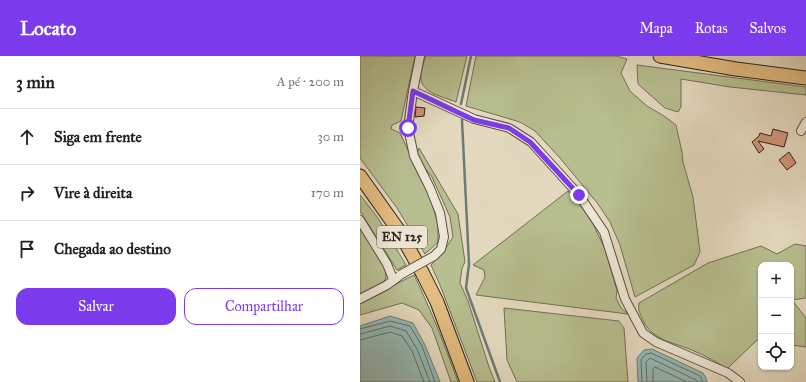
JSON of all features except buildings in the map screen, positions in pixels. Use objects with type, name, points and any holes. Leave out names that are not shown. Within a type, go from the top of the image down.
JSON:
[{"type":"main road","points":[[660,56],[736,69],[806,78]]},
{"type":"main road","name":"EN 125","points":[[360,176],[399,231],[423,274],[437,302],[467,382]]},
{"type":"street","points":[[360,299],[387,285],[397,277],[434,256],[441,249],[444,237],[440,214],[430,188],[414,156],[408,128],[420,56]]},
{"type":"street","points":[[413,91],[474,120],[509,128],[530,142],[579,195],[604,232],[625,299],[643,333],[656,342],[728,373],[740,382]]},
{"type":"street","points":[[801,130],[806,122]]},
{"type":"street","points":[[360,220],[387,264],[397,277]]},
{"type":"green space","points":[[360,56],[415,56],[401,121],[392,125],[391,129],[400,133],[430,197],[438,224],[438,242],[425,254],[397,208],[360,158]]},
{"type":"green space","points":[[426,56],[467,56],[456,102],[434,94],[422,83],[421,73]]},
{"type":"green space","points":[[476,56],[616,56],[627,59],[621,73],[630,91],[647,106],[676,125],[683,162],[693,197],[700,252],[694,265],[635,297],[620,245],[610,222],[598,204],[560,158],[535,131],[520,122],[466,106]]},
{"type":"green space","points":[[637,65],[806,87],[806,95],[730,87],[681,79],[681,107],[678,112],[665,108],[638,84]]},
{"type":"green space","points":[[419,148],[458,214],[465,262],[462,268],[460,283],[468,301],[495,382],[477,382],[431,265],[443,252],[453,237],[450,217],[432,177],[418,160],[417,153]]},
{"type":"green space","points":[[568,191],[581,206],[593,224],[605,249],[617,291],[616,298],[621,308],[628,314],[476,295],[485,277],[484,270],[473,265]]},
{"type":"green space","points":[[360,195],[378,218],[406,265],[397,270],[360,211]]},
{"type":"green space","points":[[360,227],[385,268],[386,277],[384,283],[360,296]]},
{"type":"green space","points":[[795,244],[806,246],[806,298],[794,300],[794,262],[758,262],[758,340],[727,369],[703,355],[657,336],[646,326],[639,312],[639,303],[708,263],[761,246],[777,254]]},
{"type":"green space","points":[[414,275],[438,328],[458,382],[451,382],[432,328],[419,310],[402,303],[360,315],[360,302]]},
{"type":"green space","points":[[794,303],[806,318],[806,347],[794,345]]},
{"type":"green space","points":[[504,308],[619,321],[624,328],[628,382],[517,382],[507,360]]},
{"type":"water","points":[[390,316],[413,323],[425,345],[440,382],[360,382],[360,326]]},
{"type":"water","points":[[652,349],[703,373],[707,382],[638,382],[637,358],[644,350]]},
{"type":"waterway","points":[[461,104],[471,56]]},
{"type":"waterway","points":[[462,120],[469,264],[466,288],[500,382]]},
{"type":"route","points":[[408,128],[413,91],[474,120],[509,128],[530,142],[579,195]]}]
